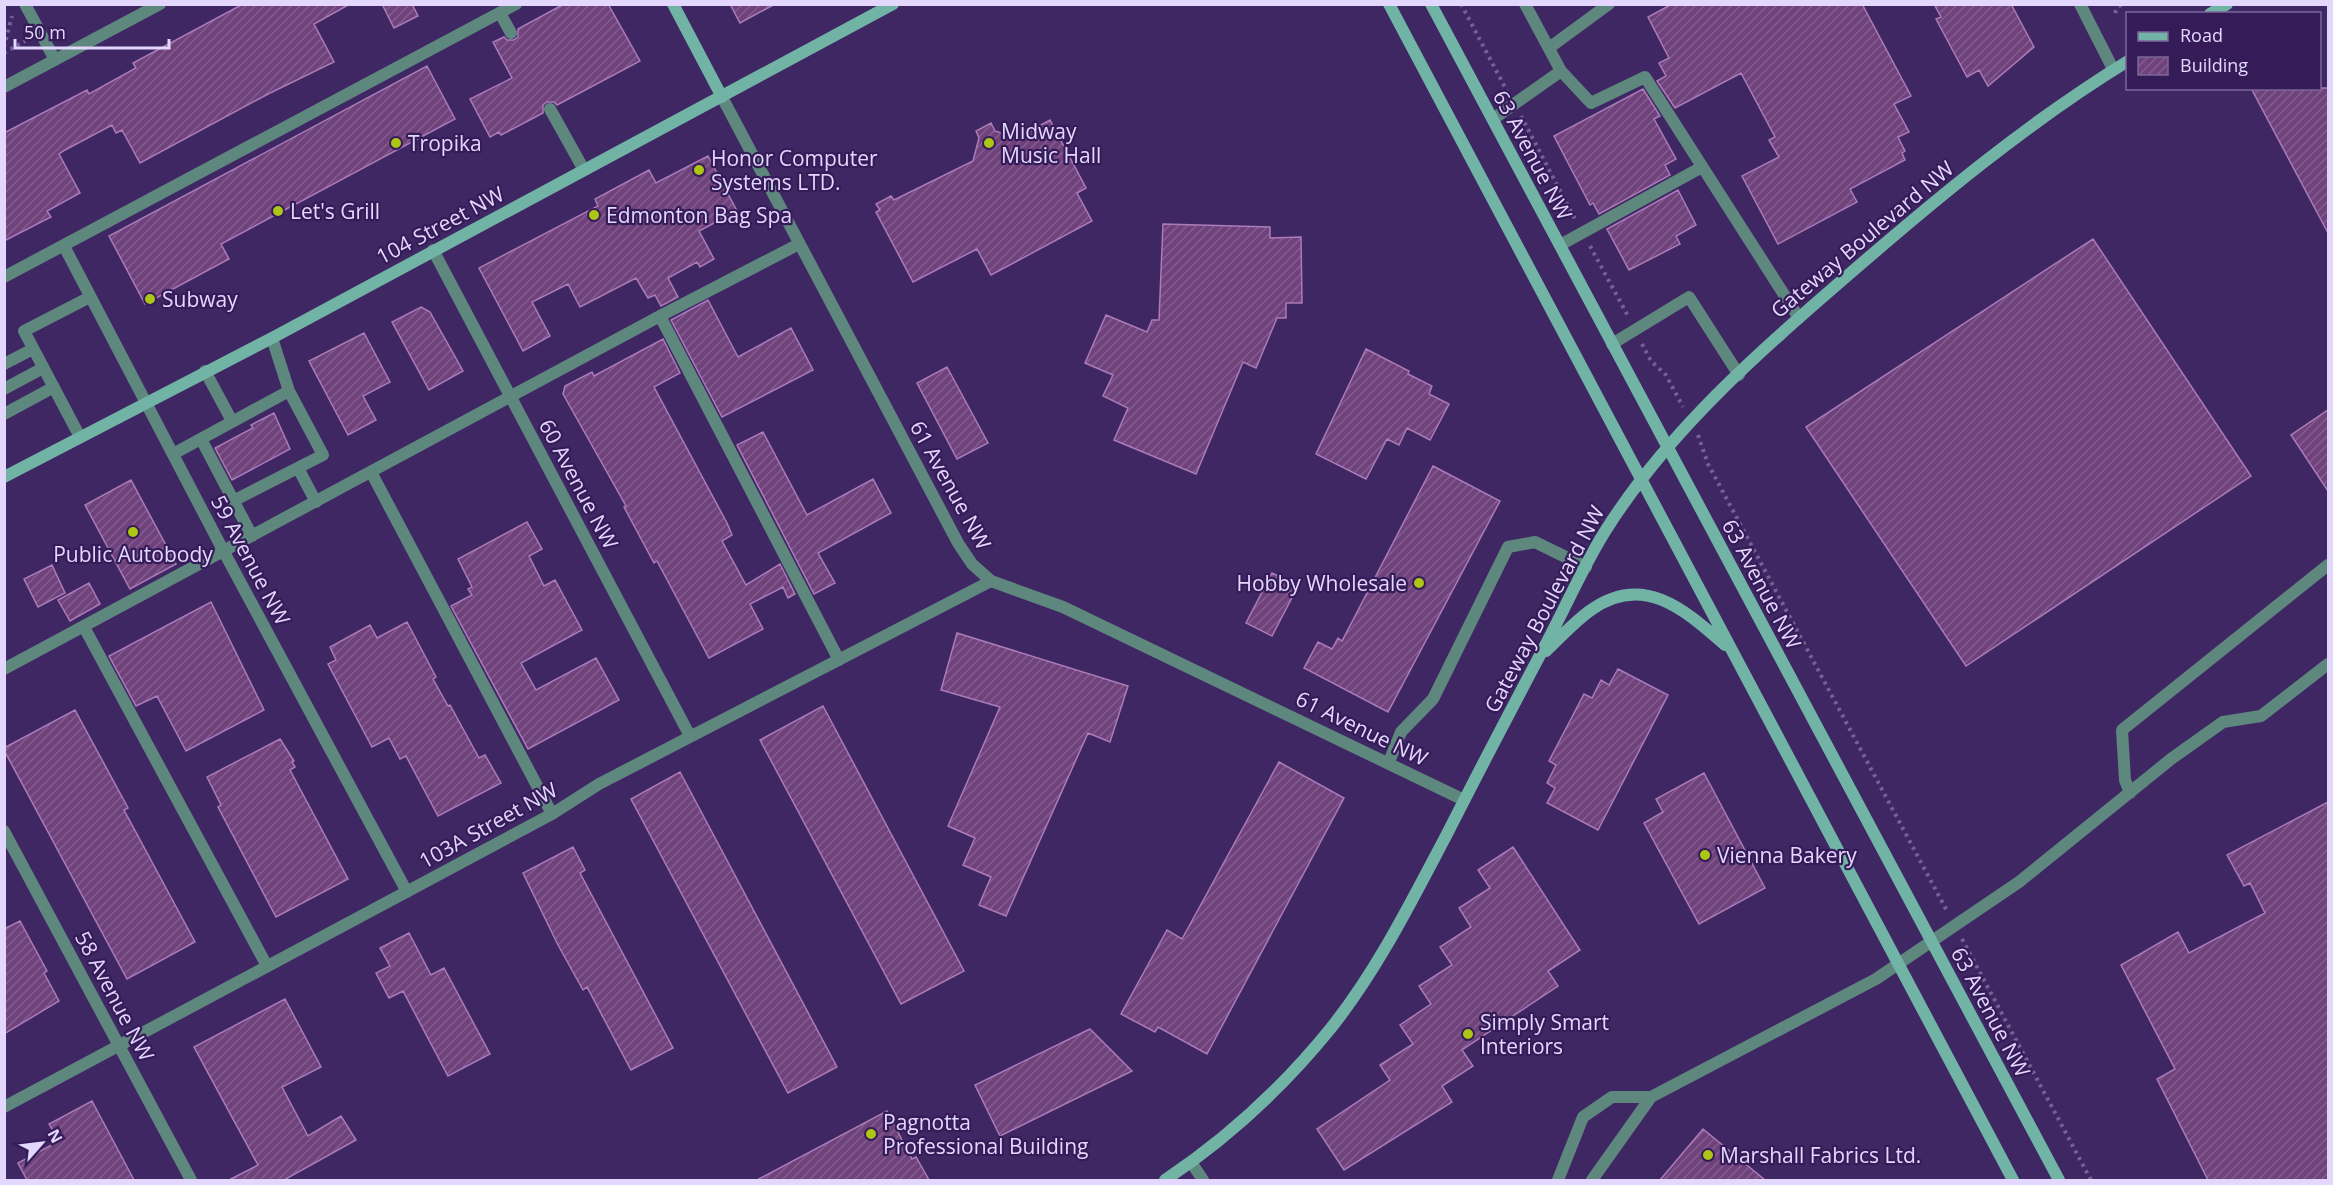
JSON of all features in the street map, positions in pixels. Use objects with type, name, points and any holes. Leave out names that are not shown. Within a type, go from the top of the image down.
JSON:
[{"type":"main road","name":"61 Avenue NW","points":[[673,4],[722,97]]},
{"type":"main road","name":"104 Street NW","points":[[4,477],[272,338],[893,4]]},
{"type":"main road","points":[[1389,4],[2013,1180]]},
{"type":"main road","name":"63 Avenue NW","points":[[1431,4],[2059,1180]]},
{"type":"main road","points":[[2213,12],[2227,4]]},
{"type":"main road","name":"Gateway Boulevard NW","points":[[1166,1180],[1250,1114],[1295,1070],[1334,1024],[1373,967],[1406,911],[1602,537],[1641,479],[1667,448],[1691,421],[1799,318],[1918,215],[2010,141],[2126,61]]},
{"type":"main road","points":[[1539,657],[1592,609],[1623,597],[1642,595],[1661,598],[1678,606],[1730,649]]},
{"type":"street","points":[[25,4],[55,60]]},
{"type":"street","points":[[4,87],[160,4]]},
{"type":"street","points":[[4,277],[516,4]]},
{"type":"street","points":[[1526,4],[1561,71],[1591,103],[1645,77],[1799,318]]},
{"type":"street","points":[[1549,48],[1609,4]]},
{"type":"street","points":[[2080,4],[2113,69]]},
{"type":"street","points":[[500,13],[511,33]]},
{"type":"street","points":[[1493,119],[1561,71]]},
{"type":"street","name":"61 Avenue NW","points":[[722,97],[958,543],[972,564],[991,581],[1063,607],[1464,800]]},
{"type":"street","points":[[550,109],[584,170]]},
{"type":"street","points":[[1560,245],[1702,167]]},
{"type":"street","points":[[4,669],[510,396],[799,244]]},
{"type":"street","name":"59 Avenue NW","points":[[64,246],[224,552],[407,892]]},
{"type":"street","name":"60 Avenue NW","points":[[433,250],[690,736]]},
{"type":"street","points":[[80,437],[24,331],[90,297]]},
{"type":"street","points":[[1612,344],[1689,297],[1739,375]]},
{"type":"street","points":[[660,316],[839,660]]},
{"type":"street","points":[[233,501],[323,455],[289,391],[272,338]]},
{"type":"street","points":[[4,364],[33,349]]},
{"type":"street","points":[[4,389],[43,368]]},
{"type":"street","points":[[205,371],[232,421]]},
{"type":"street","points":[[4,414],[54,387]]},
{"type":"street","points":[[173,454],[289,391]]},
{"type":"street","points":[[201,439],[252,536]]},
{"type":"street","points":[[298,468],[316,502]]},
{"type":"street","points":[[370,472],[552,814]]},
{"type":"street","points":[[1389,762],[1401,732],[1432,699],[1508,548],[1535,542],[1586,567]]},
{"type":"street","points":[[2130,793],[2125,780],[2122,730],[2328,565]]},
{"type":"street","name":"103A Street NW","points":[[4,1107],[552,814],[599,784],[991,581]]},
{"type":"street","points":[[84,627],[267,966]]},
{"type":"street","points":[[1592,1180],[1651,1097],[1866,984],[1997,898],[2223,722],[2261,716],[2328,664]]},
{"type":"street","name":"58 Avenue NW","points":[[4,831],[190,1180]]},
{"type":"street","points":[[1558,1180],[1583,1117],[1612,1097],[1651,1097]]},
{"type":"street","points":[[1191,1162],[1203,1180]]},
{"type":"path","points":[[1461,4],[1651,361],[1666,375],[1691,421]]},
{"type":"path","points":[[2115,13],[2122,4]]},
{"type":"path","points":[[4,46],[13,19],[10,12]]},
{"type":"path","points":[[4,53],[26,42]]},
{"type":"path","points":[[1703,444],[1708,464],[1952,920]]},
{"type":"path","points":[[1958,931],[2091,1180]]},
{"type":"building","points":[[243,4],[350,4],[314,24],[334,62],[268,94],[140,163],[122,130],[116,133],[112,125],[65,150],[59,154],[80,193],[47,211],[51,217],[4,241],[4,133],[87,90],[89,94],[136,68],[133,63]]},
{"type":"building","points":[[382,4],[412,4],[418,16],[394,28]]},
{"type":"building","points":[[564,4],[608,4],[640,61],[557,105],[554,102],[547,102],[543,105],[543,113],[501,135],[499,132],[490,137],[470,99],[512,78],[493,42],[504,37],[507,40],[514,40],[518,37],[518,29]]},
{"type":"building","points":[[730,4],[775,4],[740,23]]},
{"type":"building","points":[[1672,4],[1862,4],[1911,96],[1894,104],[1909,132],[1898,137],[1905,151],[1902,153],[1905,160],[1850,189],[1857,202],[1778,244],[1742,176],[1779,157],[1769,140],[1775,137],[1741,73],[1675,108],[1657,81],[1666,76],[1659,63],[1669,58],[1648,17]]},
{"type":"building","points":[[1934,4],[2011,4],[2034,47],[1988,86],[1979,70],[1967,77],[1936,19],[1941,17]]},
{"type":"building","points":[[427,66],[455,119],[221,244],[229,259],[145,304],[109,236]]},
{"type":"building","points":[[2321,88],[2328,88],[2328,233],[2252,90],[2321,90]]},
{"type":"building","points":[[1643,89],[1660,116],[1654,119],[1676,159],[1665,165],[1670,175],[1599,214],[1593,203],[1590,205],[1554,136]]},
{"type":"building","points":[[1050,120],[1086,188],[1077,193],[1092,221],[991,275],[977,249],[913,282],[876,212],[880,210],[876,204],[891,196],[894,200],[973,161],[979,138],[976,131],[991,123],[995,131],[1017,138]]},
{"type":"building","points":[[708,156],[737,211],[699,231],[714,259],[700,267],[697,262],[668,278],[678,297],[661,306],[655,295],[648,298],[636,278],[580,307],[568,284],[532,302],[550,336],[523,351],[479,268],[598,206],[595,199],[649,170],[656,183]]},
{"type":"building","points":[[1678,190],[1696,225],[1676,236],[1680,244],[1629,270],[1607,229]]},
{"type":"building","points":[[1163,224],[1270,227],[1270,238],[1301,237],[1302,303],[1286,303],[1286,318],[1277,318],[1256,368],[1243,362],[1196,474],[1114,440],[1128,408],[1103,396],[1113,375],[1085,363],[1106,315],[1147,332],[1152,320],[1159,320]]},
{"type":"building","points":[[2093,239],[2251,476],[1966,666],[1806,427]]},
{"type":"building","points":[[708,300],[738,357],[791,328],[813,370],[722,417],[671,320]]},
{"type":"building","points":[[421,307],[430,312],[463,371],[429,390],[392,322]]},
{"type":"building","points":[[364,333],[390,382],[363,396],[376,420],[348,435],[309,361]]},
{"type":"building","points":[[663,339],[680,373],[654,387],[727,523],[732,535],[722,541],[746,585],[780,564],[795,594],[788,598],[783,587],[750,604],[763,629],[709,658],[657,561],[654,563],[624,507],[626,506],[563,394],[565,386],[592,372],[594,376]]},
{"type":"building","points":[[1366,349],[1409,371],[1408,374],[1432,386],[1429,394],[1449,404],[1430,440],[1407,428],[1399,445],[1387,439],[1366,479],[1316,454]]},
{"type":"building","points":[[947,367],[988,443],[957,459],[917,383]]},
{"type":"building","points":[[2328,410],[2328,491],[2291,435]]},
{"type":"building","points":[[274,413],[290,449],[232,480],[215,448],[253,428],[251,425]]},
{"type":"building","points":[[763,432],[807,515],[873,479],[891,513],[818,553],[835,583],[814,594],[737,445]]},
{"type":"building","points":[[1433,466],[1500,501],[1388,712],[1304,668],[1318,642],[1332,649],[1338,638],[1342,641]]},
{"type":"building","points":[[131,480],[176,564],[130,589],[85,505]]},
{"type":"building","points":[[527,522],[542,549],[529,556],[544,586],[555,580],[582,630],[521,663],[536,690],[596,658],[619,700],[528,749],[451,606],[472,595],[468,589],[472,587],[458,559]]},
{"type":"building","points":[[52,565],[65,593],[38,607],[24,579]]},
{"type":"building","points":[[1272,573],[1298,586],[1272,636],[1246,623]]},
{"type":"building","points":[[89,583],[100,604],[70,621],[58,600]]},
{"type":"building","points":[[211,602],[264,710],[186,751],[157,696],[136,706],[109,656]]},
{"type":"building","points":[[407,622],[436,677],[433,679],[448,706],[450,705],[479,758],[485,755],[501,783],[438,816],[406,756],[400,759],[389,738],[372,747],[328,664],[336,660],[330,647],[370,625],[377,638]]},
{"type":"building","points":[[957,633],[1128,686],[1110,742],[1088,733],[1006,916],[979,905],[991,877],[963,865],[975,838],[948,826],[1000,707],[941,690]]},
{"type":"building","points":[[1618,669],[1668,695],[1598,830],[1547,803],[1555,788],[1547,783],[1556,765],[1549,761],[1584,694],[1592,698],[1601,680],[1609,685]]},
{"type":"building","points":[[823,706],[964,971],[901,1004],[760,740]]},
{"type":"building","points":[[75,710],[128,808],[124,810],[195,942],[127,979],[4,750]]},
{"type":"building","points":[[280,739],[294,761],[292,762],[295,767],[290,770],[348,879],[276,917],[218,807],[221,805],[207,777]]},
{"type":"building","points":[[1279,762],[1344,798],[1207,1054],[1158,1027],[1155,1032],[1121,1014],[1167,930],[1182,939]]},
{"type":"building","points":[[680,772],[837,1067],[788,1093],[631,799]]},
{"type":"building","name":"Vienna Bakery","points":[[1704,773],[1765,888],[1699,924],[1644,823],[1663,812],[1656,799]]},
{"type":"building","points":[[2328,802],[2328,1180],[2208,1180],[2157,1079],[2175,1069],[2121,965],[2178,932],[2189,953],[2265,913],[2250,883],[2244,886],[2227,855]]},
{"type":"building","points":[[573,847],[585,870],[580,873],[673,1048],[631,1070],[587,987],[583,990],[558,945],[523,873]]},
{"type":"building","points":[[1513,847],[1580,950],[1548,971],[1558,986],[1462,1050],[1473,1066],[1442,1086],[1452,1102],[1344,1170],[1317,1129],[1390,1080],[1380,1065],[1413,1044],[1400,1025],[1431,1004],[1419,986],[1452,965],[1440,947],[1471,927],[1459,908],[1490,888],[1478,870]]},
{"type":"building","points":[[20,921],[47,971],[44,973],[59,1001],[4,1034],[4,929]]},
{"type":"building","points":[[409,933],[431,975],[444,968],[490,1054],[448,1076],[403,991],[389,998],[376,973],[390,966],[380,948]]},
{"type":"building","points":[[285,999],[321,1067],[282,1087],[308,1136],[341,1116],[356,1140],[284,1180],[229,1180],[258,1165],[194,1047]]},
{"type":"building","points":[[1090,1029],[1132,1071],[1000,1136],[975,1085]]},
{"type":"building","points":[[92,1101],[134,1180],[27,1180],[18,1163],[59,1141],[49,1124]]},
{"type":"building","name":"Pagnotta Professional Building","points":[[887,1111],[912,1159],[916,1157],[929,1180],[757,1180]]},
{"type":"building","name":"Marshall Fabrics Ltd.","points":[[1703,1129],[1765,1180],[1660,1180]]},
{"type":"place","name":"Tropika","points":[[396,143]]},
{"type":"place","name":"Midway Music Hall","points":[[989,143]]},
{"type":"place","name":"Honor Computer Systems LTD.","points":[[699,170]]},
{"type":"place","name":"Let's Grill","points":[[278,211]]},
{"type":"place","name":"Edmonton Bag Spa","points":[[594,215]]},
{"type":"place","name":"Subway","points":[[150,299]]},
{"type":"place","name":"Public Autobody","points":[[133,532]]},
{"type":"place","name":"Hobby Wholesale","points":[[1419,583]]},
{"type":"place","name":"Vienna Bakery","points":[[1705,855]]},
{"type":"place","name":"Simply Smart Interiors","points":[[1468,1034]]},
{"type":"place","name":"Pagnotta Professional Building","points":[[871,1134]]},
{"type":"place","name":"Marshall Fabrics Ltd.","points":[[1708,1155]]}]
